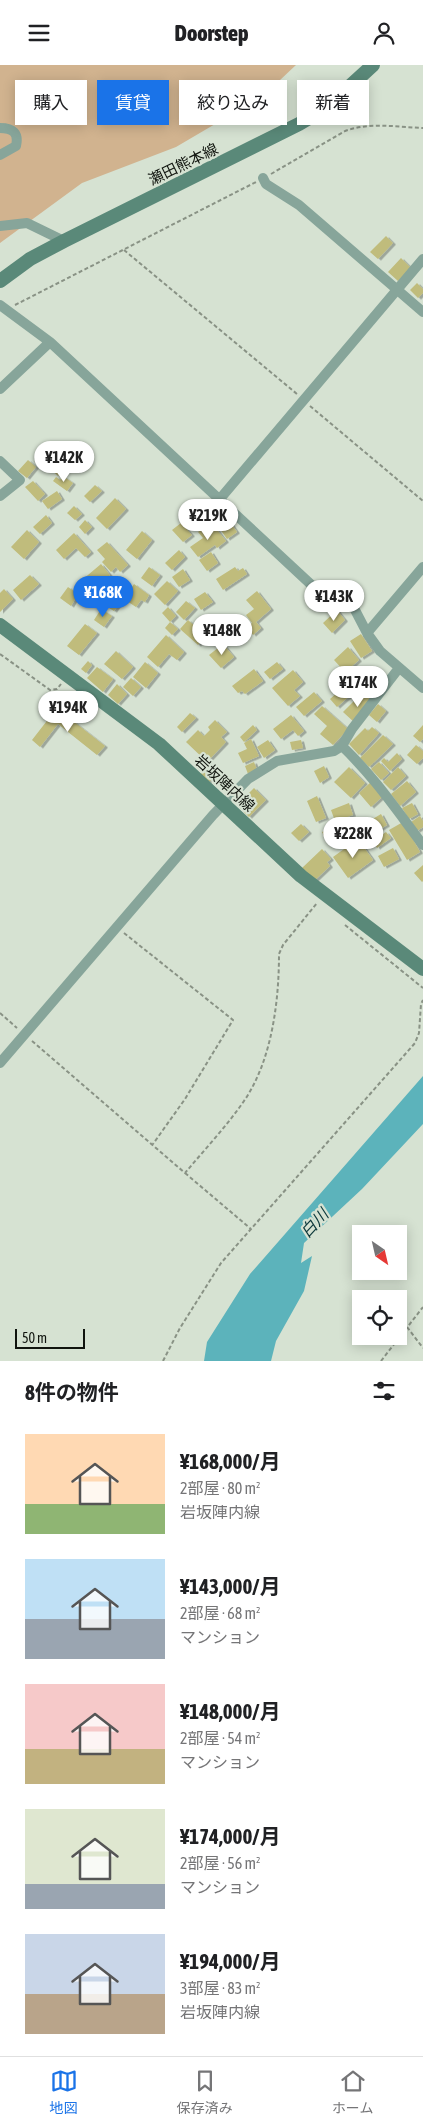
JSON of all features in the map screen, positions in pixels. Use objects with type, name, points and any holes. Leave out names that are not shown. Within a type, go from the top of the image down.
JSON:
[{"type":"main road","name":"瀬田熊本線","points":[[0,281],[30,259],[64,241],[299,124],[326,108],[373,65]]},
{"type":"main road","name":"岩坂陣内線","points":[[0,625],[159,744],[301,876],[321,901],[423,969]]},
{"type":"street","points":[[0,128],[15,131],[18,138],[16,146],[0,155]]},
{"type":"street","points":[[263,179],[266,184],[299,205],[423,312]]},
{"type":"street","points":[[0,226],[27,223],[64,241]]},
{"type":"street","points":[[219,500],[423,259]]},
{"type":"street","points":[[3,307],[50,342],[318,591],[354,608],[367,633],[380,651],[423,688]]},
{"type":"street","points":[[0,389],[50,342]]},
{"type":"street","points":[[0,461],[20,480],[0,496]]},
{"type":"street","points":[[367,633],[423,567]]},
{"type":"street","points":[[0,1063],[116,927],[248,779],[277,761],[334,751],[342,746],[352,729],[400,668]]},
{"type":"street","points":[[342,746],[364,767],[385,792],[423,845]]},
{"type":"path","points":[[3,307],[124,250],[423,501]]},
{"type":"path","points":[[0,654],[50,690],[57,689],[68,675]]},
{"type":"path","points":[[184,1173],[233,1115],[257,1079],[277,1008],[279,954],[283,945],[321,901]]},
{"type":"path","points":[[341,922],[423,988]]},
{"type":"path","points":[[116,927],[233,1020],[185,1099],[153,1144]]},
{"type":"path","points":[[163,1361],[180,1328],[221,1263],[415,1043],[419,1033],[421,1004],[423,1000]]},
{"type":"path","points":[[0,1013],[251,1229]]},
{"type":"path","points":[[423,1307],[407,1327],[423,1348]]},
{"type":"path","points":[[381,1361],[393,1345]]},
{"type":"shaded area","points":[[0,65],[296,65],[280,80],[179,80],[179,125],[214,125],[176,147],[82,183],[0,243]]},
{"type":"water","name":"白川","points":[[423,1076],[423,1124],[362,1189],[304,1243],[301,1263],[312,1256],[304,1291],[276,1341],[271,1361],[204,1361],[207,1342],[250,1274]]},
{"type":"building","points":[[386,236],[393,243],[378,259],[370,252]]},
{"type":"building","points":[[401,258],[411,268],[398,281],[388,272]]},
{"type":"building","points":[[417,283],[423,289],[423,293],[418,298],[410,290]]},
{"type":"building","points":[[65,442],[78,455],[58,476],[45,464]]},
{"type":"building","points":[[28,460],[36,467],[27,478],[18,471]]},
{"type":"building","points":[[63,476],[73,483],[67,491],[53,481],[56,477],[60,480]]},
{"type":"building","points":[[33,481],[45,494],[38,501],[25,487]]},
{"type":"building","points":[[95,485],[102,491],[90,502],[84,496]]},
{"type":"building","points":[[57,491],[62,499],[48,509],[42,501]]},
{"type":"building","points":[[115,498],[126,509],[107,529],[96,518]]},
{"type":"building","points":[[213,498],[237,532],[227,539],[208,512],[199,519],[194,512]]},
{"type":"building","points":[[74,506],[82,514],[75,520],[67,513]]},
{"type":"building","points":[[46,515],[52,523],[40,534],[33,527]]},
{"type":"building","points":[[85,520],[92,527],[85,534],[79,527]]},
{"type":"building","points":[[181,523],[192,535],[183,542],[172,530]]},
{"type":"building","points":[[213,525],[226,541],[217,548],[215,545],[198,557],[190,547],[203,538],[198,532],[204,527],[206,531]]},
{"type":"building","points":[[27,530],[39,542],[24,559],[11,547]]},
{"type":"building","points":[[142,531],[152,540],[137,559],[126,550]]},
{"type":"building","points":[[74,533],[91,552],[85,557],[76,548],[64,559],[56,550]]},
{"type":"building","points":[[107,542],[128,565],[120,572],[116,567],[111,572],[102,562],[105,559],[97,550]]},
{"type":"building","points":[[179,550],[185,557],[172,570],[165,563]]},
{"type":"building","points":[[211,552],[218,563],[207,571],[199,560]]},
{"type":"building","points":[[101,564],[110,575],[91,591],[82,580]]},
{"type":"building","points":[[149,567],[160,575],[152,586],[141,578]]},
{"type":"building","points":[[235,567],[238,571],[243,568],[247,574],[223,590],[216,579]]},
{"type":"building","points":[[183,569],[190,580],[179,587],[172,577]]},
{"type":"building","points":[[30,575],[39,584],[21,600],[13,590]]},
{"type":"building","points":[[167,581],[178,591],[165,605],[154,594]]},
{"type":"building","points":[[134,584],[149,595],[145,602],[141,600],[136,607],[124,599]]},
{"type":"building","points":[[68,587],[78,594],[71,606],[60,598]]},
{"type":"building","points":[[4,589],[13,599],[0,612],[0,593]]},
{"type":"building","points":[[257,591],[271,609],[256,622],[261,628],[253,635],[247,627],[252,623],[246,615],[254,609],[246,600]]},
{"type":"building","points":[[205,592],[213,602],[201,610],[194,599]]},
{"type":"building","points":[[111,593],[122,600],[114,611],[103,604]]},
{"type":"building","points":[[186,601],[195,608],[184,620],[176,612]]},
{"type":"building","points":[[168,607],[176,616],[170,622],[162,613]]},
{"type":"building","points":[[101,609],[112,616],[104,627],[94,620]]},
{"type":"building","points":[[337,610],[345,620],[332,633],[323,623]]},
{"type":"building","points":[[234,616],[235,624],[239,621],[244,627],[225,641],[216,629]]},
{"type":"building","points":[[188,620],[206,636],[198,645],[180,629]]},
{"type":"building","points":[[170,622],[178,629],[172,635],[165,628]]},
{"type":"building","points":[[85,624],[97,633],[79,655],[67,646]]},
{"type":"building","points":[[361,634],[372,651],[361,658],[350,641]]},
{"type":"building","points":[[166,635],[184,652],[177,660],[169,654],[158,667],[147,657]]},
{"type":"building","points":[[223,644],[234,657],[221,668],[209,655]]},
{"type":"building","points":[[348,647],[359,660],[345,672],[334,660]]},
{"type":"building","points":[[116,651],[133,667],[122,679],[104,664]]},
{"type":"building","points":[[88,661],[92,665],[86,673],[81,669]]},
{"type":"building","points":[[145,662],[158,673],[146,688],[133,677]]},
{"type":"building","points":[[277,662],[283,669],[270,679],[264,672]]},
{"type":"building","points":[[97,667],[113,679],[103,692],[87,678]]},
{"type":"building","points":[[254,669],[263,681],[245,694],[242,691],[238,693],[232,686]]},
{"type":"building","points":[[293,670],[303,682],[294,690],[300,696],[288,706],[272,688]]},
{"type":"building","points":[[131,678],[141,687],[133,696],[123,687]]},
{"type":"building","points":[[117,684],[127,694],[118,704],[108,695]]},
{"type":"building","points":[[347,684],[354,692],[337,707],[330,699]]},
{"type":"building","points":[[314,692],[322,701],[304,716],[296,707]]},
{"type":"building","points":[[361,694],[365,697],[367,695],[372,700],[355,723],[343,712]]},
{"type":"building","points":[[378,704],[386,711],[377,722],[369,715]]},
{"type":"building","points":[[322,706],[348,729],[333,745],[320,734],[327,726],[314,714]]},
{"type":"building","points":[[53,713],[60,719],[64,714],[105,746],[97,755],[58,724],[40,747],[32,740]]},
{"type":"building","points":[[190,713],[196,718],[182,732],[177,727]]},
{"type":"building","points":[[291,715],[304,731],[298,736],[293,730],[281,739],[273,729]]},
{"type":"building","points":[[215,720],[227,732],[221,737],[226,742],[207,762],[186,742],[198,730],[204,736],[210,730],[208,727]]},
{"type":"building","points":[[253,725],[257,730],[244,742],[240,737]]},
{"type":"building","points":[[423,725],[423,739],[420,742],[413,736]]},
{"type":"building","points":[[372,727],[379,733],[359,755],[349,744],[365,728],[368,731]]},
{"type":"building","points":[[383,735],[393,744],[369,767],[360,758]]},
{"type":"building","points":[[251,739],[259,756],[243,763],[238,753],[247,749],[244,743]]},
{"type":"building","points":[[268,740],[275,750],[264,758],[257,747]]},
{"type":"building","points":[[301,740],[303,748],[292,750],[290,742]]},
{"type":"building","points":[[416,745],[423,751],[423,758],[417,764],[407,755]]},
{"type":"building","points":[[397,753],[402,759],[390,771],[381,761],[384,758],[388,762]]},
{"type":"building","points":[[254,762],[257,770],[248,774],[245,766]]},
{"type":"building","points":[[379,762],[389,773],[381,780],[371,769]]},
{"type":"building","points":[[209,764],[219,772],[209,782],[200,774]]},
{"type":"building","points":[[324,766],[329,777],[320,783],[314,771]]},
{"type":"building","points":[[349,767],[365,783],[351,798],[334,782]]},
{"type":"building","points":[[398,767],[406,776],[391,790],[383,782]]},
{"type":"building","points":[[407,781],[416,792],[400,806],[391,794]]},
{"type":"building","points":[[371,782],[383,796],[371,807],[359,793]]},
{"type":"building","points":[[254,788],[266,800],[249,817],[237,805]]},
{"type":"building","points":[[317,796],[326,818],[316,822],[307,801]]},
{"type":"building","points":[[349,803],[353,815],[335,821],[331,810]]},
{"type":"building","points":[[412,803],[418,814],[409,819],[402,808]]},
{"type":"building","points":[[381,814],[387,825],[372,834],[366,823]]},
{"type":"building","points":[[420,816],[423,821],[423,827],[417,831],[411,822]]},
{"type":"building","points":[[403,822],[420,852],[407,860],[389,830]]},
{"type":"building","points":[[301,824],[309,832],[299,841],[291,833]]},
{"type":"building","points":[[329,829],[334,839],[327,842],[322,832]]},
{"type":"building","points":[[386,832],[391,838],[377,848],[373,841]]},
{"type":"building","points":[[358,839],[373,860],[348,878],[333,857]]},
{"type":"building","points":[[393,848],[399,859],[384,867],[378,856]]},
{"type":"building","points":[[322,849],[331,859],[327,862],[330,866],[314,881],[302,868]]},
{"type":"building","points":[[423,865],[423,881],[422,882],[414,873]]}]
